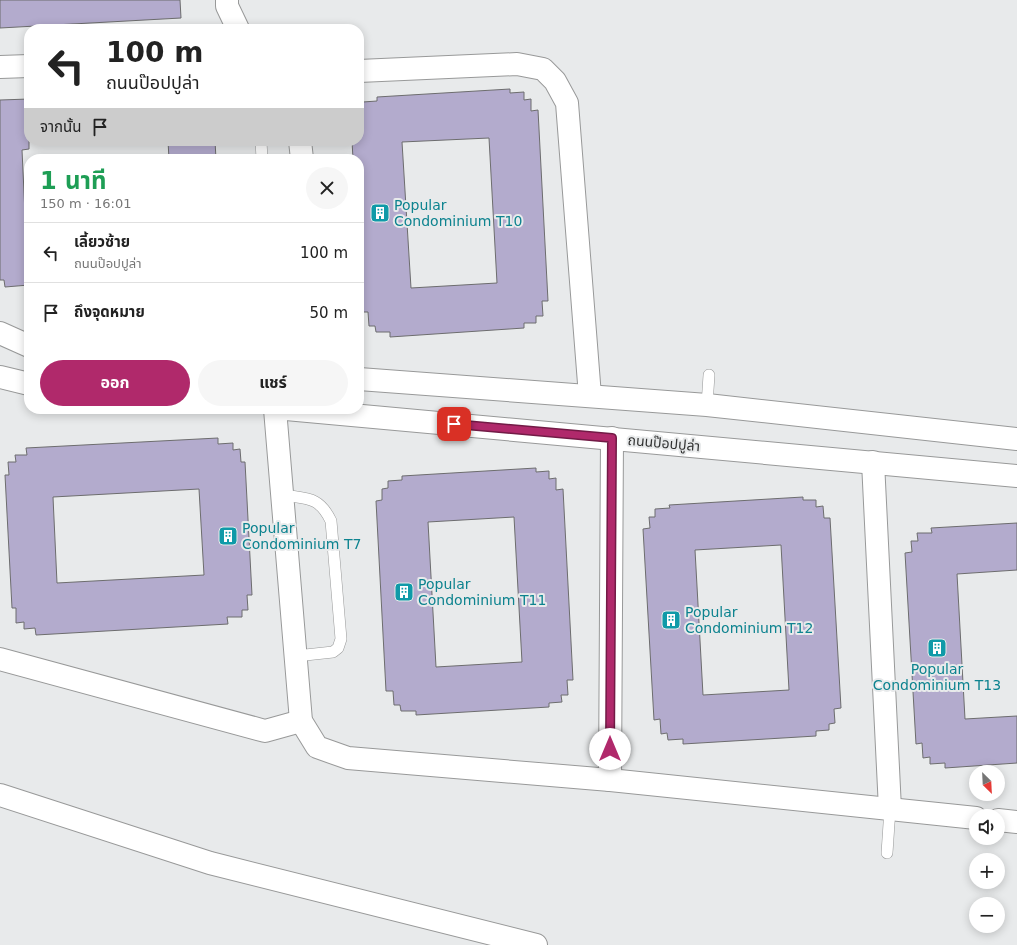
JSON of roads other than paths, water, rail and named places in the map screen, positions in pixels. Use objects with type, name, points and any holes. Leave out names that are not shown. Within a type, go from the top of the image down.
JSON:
[{"type":"street","points":[[227,0],[227,6],[236,24]]},
{"type":"street","points":[[364,71],[517,64],[543,69],[555,81],[567,103],[590,396]]},
{"type":"street","points":[[0,67],[24,66]]},
{"type":"street","points":[[0,333],[24,344]]},
{"type":"street","points":[[364,379],[707,406],[1017,439]]},
{"type":"street","points":[[0,380],[24,383]]},
{"type":"street","points":[[275,414],[301,721],[317,747],[348,758],[610,780],[969,817]]},
{"type":"street","name":"ถนนป๊อปปูล่า","points":[[360,414],[1017,476]]},
{"type":"street","points":[[610,780],[612,438]]},
{"type":"street","points":[[873,462],[890,809]]},
{"type":"street","points":[[0,659],[265,731],[301,721]]},
{"type":"street","points":[[0,795],[210,863],[536,945]]},
{"type":"street","points":[[1005,821],[1017,822]]},
{"type":"lane","points":[[707,406],[709,375]]},
{"type":"lane","points":[[283,494],[314,500],[325,508],[331,521],[341,639],[338,648],[333,652],[296,656]]},
{"type":"lane","points":[[887,853],[890,809]]},
{"type":"place","name":"Popular Condominium T10","points":[[380,213]]},
{"type":"place","name":"Popular Condominium T7","points":[[228,536]]},
{"type":"place","name":"Popular Condominium T11","points":[[404,592]]},
{"type":"place","name":"Popular Condominium T12","points":[[671,620]]},
{"type":"place","name":"Popular Condominium T13","points":[[937,648]]}]
